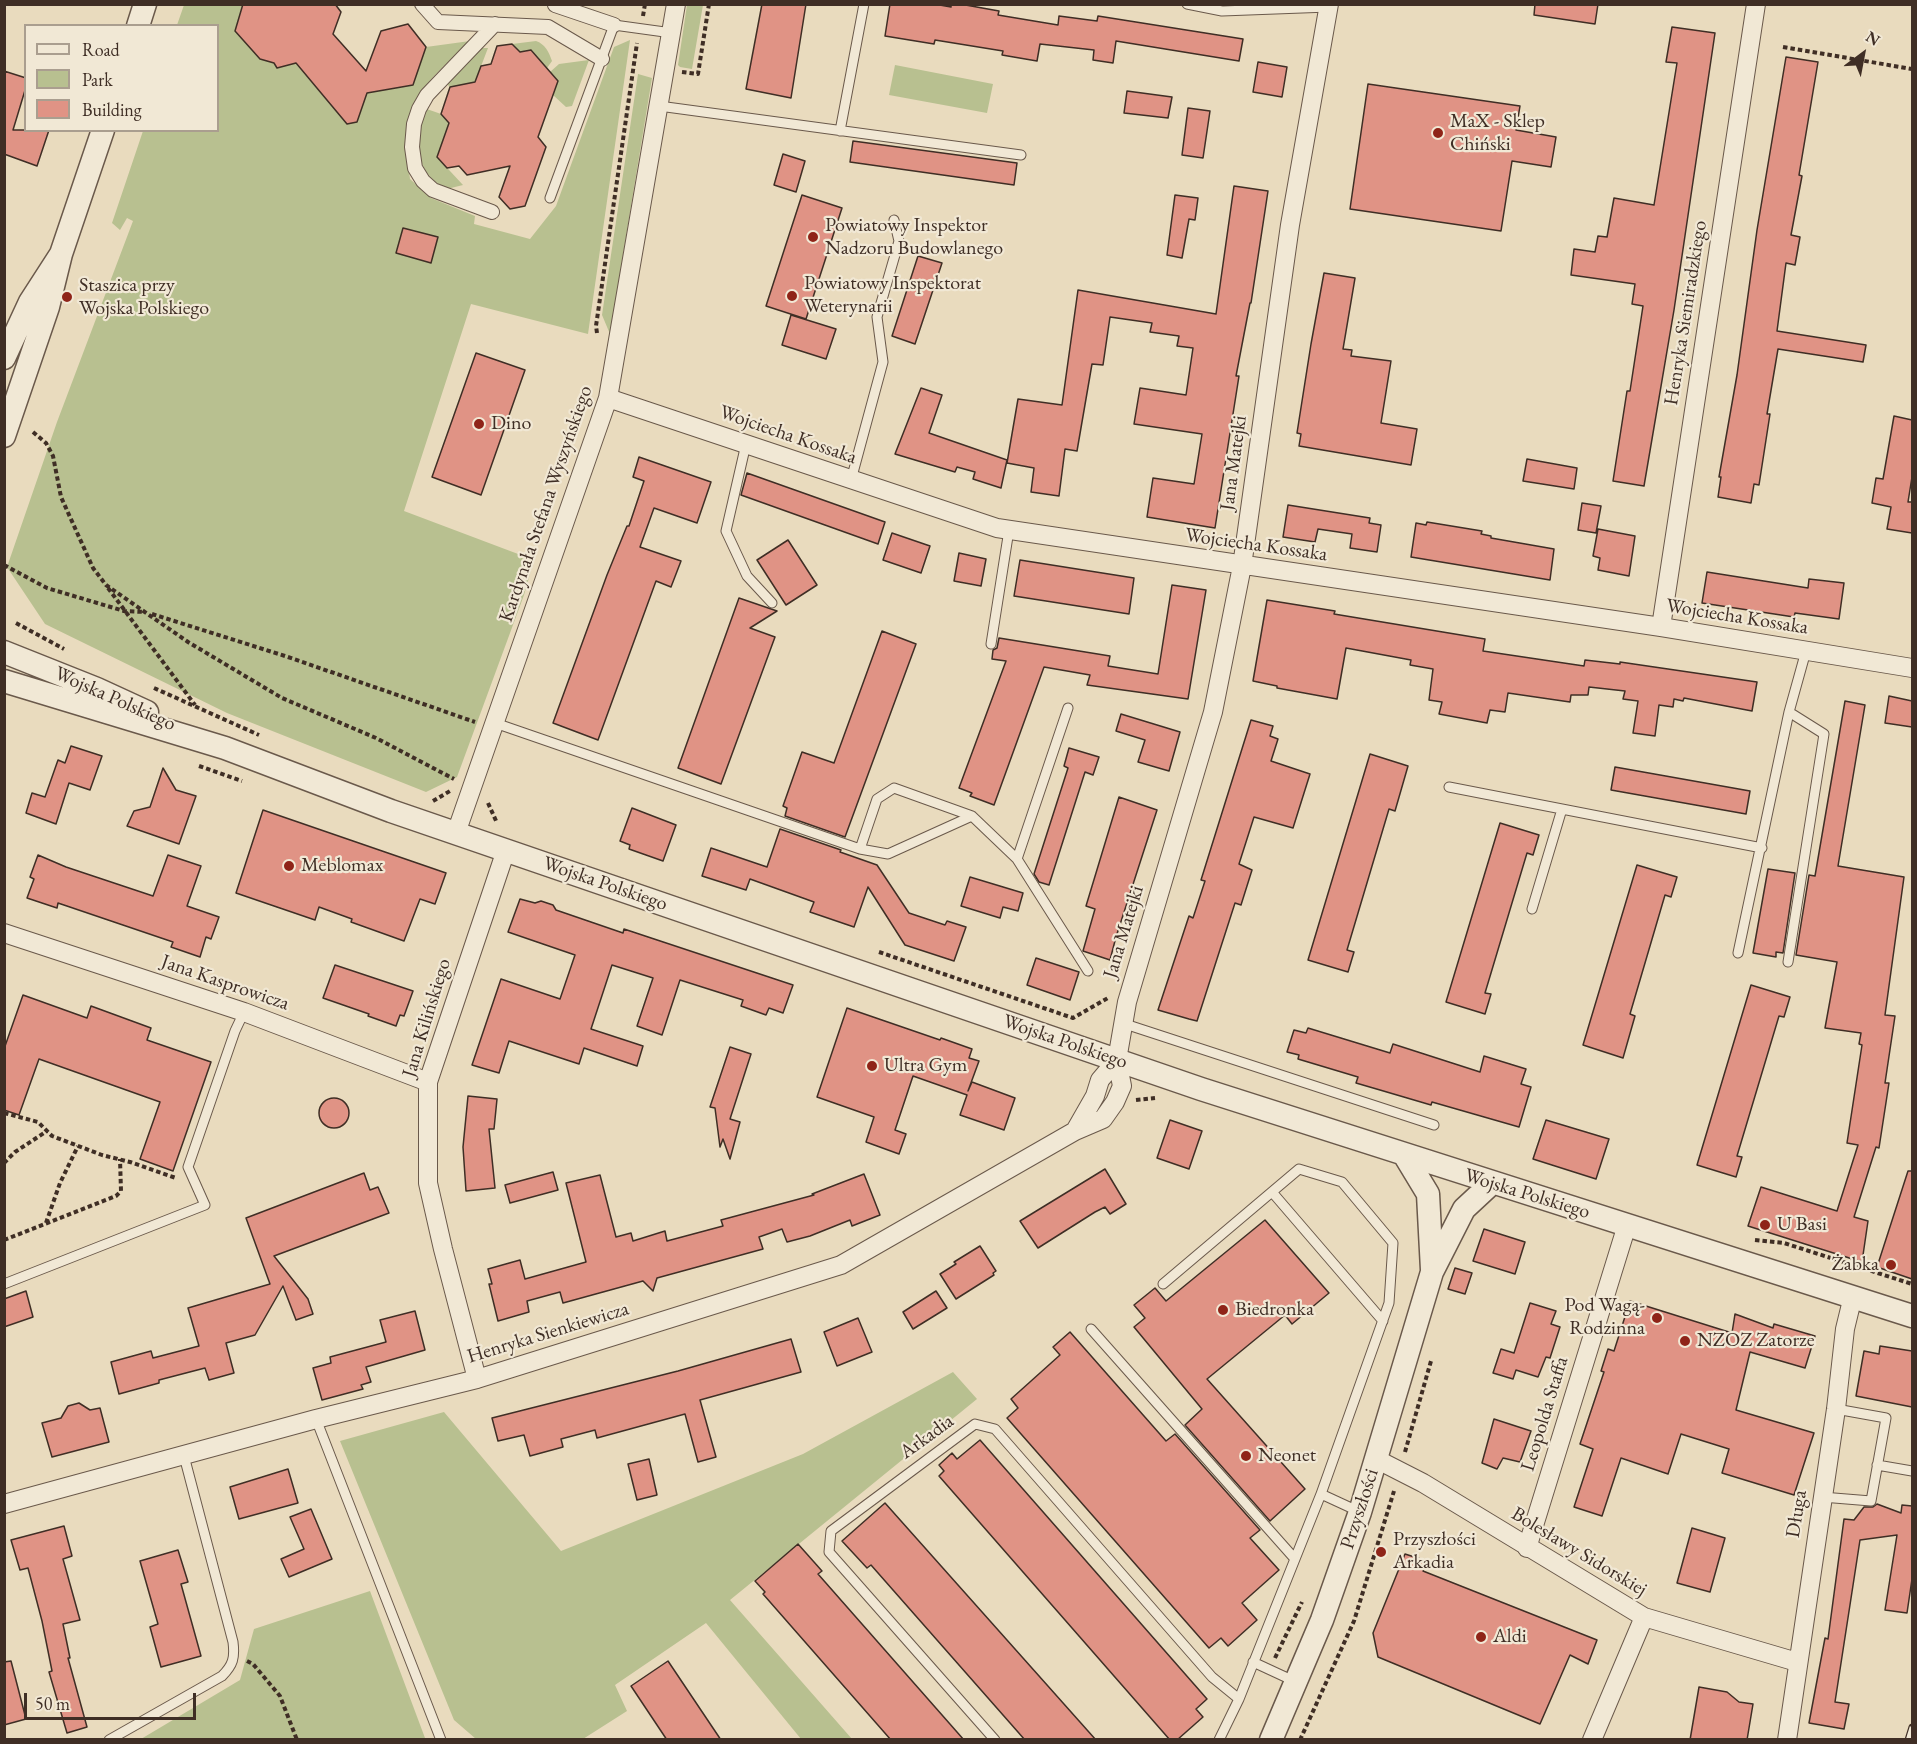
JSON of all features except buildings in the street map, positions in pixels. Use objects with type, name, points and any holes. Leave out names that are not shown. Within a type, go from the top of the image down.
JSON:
[{"type":"street","points":[[139,24],[145,4]]},
{"type":"street","points":[[422,4],[438,22],[548,27],[602,59]]},
{"type":"street","name":"Kardynała Stefana Wyszyńskiego","points":[[456,833],[608,398],[676,4]]},
{"type":"street","name":"Henryka Siemiradzkiego","points":[[1661,627],[1756,4]]},
{"type":"street","points":[[548,27],[555,5],[614,25]]},
{"type":"street","name":"Jana Matejki","points":[[1117,1060],[1122,1023],[1213,712],[1242,566],[1290,225],[1329,6]]},
{"type":"street","points":[[492,212],[433,190],[423,181],[415,168],[412,147],[414,123],[427,95],[495,24]]},
{"type":"street","points":[[4,436],[48,307],[61,254],[102,132]]},
{"type":"street","points":[[4,358],[30,302],[61,254]]},
{"type":"street","name":"Wojciecha Kossaka","points":[[608,398],[997,528],[1661,627],[1912,668]]},
{"type":"street","name":"Wojska Polskiego","points":[[10,643],[97,689],[225,748]]},
{"type":"street","name":"Wojska Polskiego","points":[[4,681],[225,748],[391,811],[1117,1060],[1406,1156],[1912,1316]]},
{"type":"street","name":"Jana Kilińskiego","points":[[477,1379],[428,1182],[428,1082],[506,850]]},
{"type":"street","name":"Jana Kasprowicza","points":[[4,933],[244,1012],[428,1082]]},
{"type":"street","points":[[1115,1102],[1122,1086],[1117,1060]]},
{"type":"street","points":[[1075,1131],[1095,1096],[1100,1080],[1117,1060]]},
{"type":"street","name":"Henryka Sienkiewicza","points":[[4,1504],[316,1419],[477,1379],[841,1265],[1075,1131],[1102,1119],[1115,1102]]},
{"type":"street","name":"Przyszłości","points":[[1406,1156],[1428,1194],[1432,1272]]},
{"type":"street","name":"Przyszłości","points":[[1271,1740],[1322,1620],[1360,1512],[1432,1272],[1464,1209],[1492,1183]]},
{"type":"street","name":"Leopolda Staffa","points":[[1527,1548],[1628,1225]]},
{"type":"street","name":"Długa","points":[[1786,1740],[1836,1409],[1845,1329],[1853,1296]]},
{"type":"street","name":"Bolesławy Sidorskiej","points":[[1376,1458],[1424,1483],[1527,1548],[1644,1617],[1592,1740]]},
{"type":"street","points":[[1644,1617],[1797,1662]]},
{"type":"lane","points":[[840,131],[864,4]]},
{"type":"lane","points":[[1187,4],[1222,11],[1329,6]]},
{"type":"lane","points":[[550,198],[614,25],[672,33]]},
{"type":"lane","points":[[659,106],[1021,154]]},
{"type":"lane","points":[[851,480],[883,362],[877,317],[899,241],[894,220]]},
{"type":"lane","points":[[747,444],[726,531],[747,576],[772,603]]},
{"type":"lane","points":[[991,644],[1009,530]]},
{"type":"lane","points":[[1738,953],[1789,712],[1806,651]]},
{"type":"lane","points":[[1017,859],[1068,708]]},
{"type":"lane","points":[[1788,962],[1824,734],[1789,712]]},
{"type":"lane","points":[[495,723],[860,849],[888,854],[972,816]]},
{"type":"lane","points":[[1449,787],[1762,848]]},
{"type":"lane","points":[[860,849],[877,799],[894,788],[972,816],[1017,859],[1088,971]]},
{"type":"lane","points":[[1532,909],[1562,809]]},
{"type":"lane","points":[[4,1284],[206,1205],[188,1167],[235,1031],[244,1012]]},
{"type":"lane","points":[[1122,1023],[1434,1125]]},
{"type":"lane","points":[[1163,1284],[1299,1169],[1341,1182],[1393,1243],[1389,1303],[1383,1321],[1321,1494],[1239,1699],[1219,1740]]},
{"type":"lane","points":[[1272,1192],[1383,1321]]},
{"type":"lane","points":[[1091,1329],[1295,1560]]},
{"type":"lane","points":[[1822,1497],[1871,1501],[1886,1418],[1836,1409]]},
{"type":"lane","points":[[316,1419],[441,1740]]},
{"type":"lane","name":"Arkadia","points":[[995,1740],[829,1552],[831,1531],[975,1424],[995,1429],[1212,1677],[1239,1699]]},
{"type":"lane","points":[[109,1740],[222,1676],[231,1667],[235,1656],[184,1456]]},
{"type":"lane","points":[[1878,1465],[1912,1471]]},
{"type":"lane","points":[[1321,1494],[1360,1512]]},
{"type":"lane","points":[[1253,1662],[1297,1682]]},
{"type":"path","points":[[597,337],[596,326],[639,28],[645,4]]},
{"type":"path","points":[[1783,47],[1912,69]]},
{"type":"path","points":[[33,432],[46,442],[53,456],[61,497],[93,568],[195,706]]},
{"type":"path","points":[[4,565],[47,588],[124,611],[146,612],[285,656],[451,715]]},
{"type":"path","points":[[106,585],[189,642],[282,698],[376,738],[457,781],[454,788],[428,804]]},
{"type":"path","points":[[10,643],[65,650]]},
{"type":"path","points":[[152,687],[268,739]]},
{"type":"path","points":[[194,764],[250,784]]},
{"type":"path","points":[[1115,1102],[1166,1098]]},
{"type":"path","points":[[4,1113],[38,1122],[52,1136],[78,1146],[176,1178],[188,1167]]},
{"type":"path","points":[[4,1163],[15,1152],[47,1131]]},
{"type":"path","points":[[46,1224],[60,1184],[78,1146]]},
{"type":"path","points":[[4,1240],[116,1196],[121,1191],[120,1159]]},
{"type":"path","points":[[1269,1670],[1306,1595]]},
{"type":"path","points":[[235,1656],[253,1664],[280,1696],[297,1740]]},
{"type":"green space","points":[[184,5],[243,5],[235,31],[260,59],[274,63],[277,68],[295,63],[347,124],[367,93],[413,85],[426,47],[470,41],[440,69],[415,101],[406,133],[410,179],[431,198],[475,216],[474,224],[530,239],[556,206],[614,47],[630,40],[588,334],[471,304],[404,511],[534,560],[524,595],[457,777],[426,792],[227,713],[45,624],[7,567],[57,422],[133,221],[127,218],[120,230],[112,223],[143,132],[219,132],[219,24],[177,24]]},
{"type":"green space","points":[[687,5],[703,5],[692,69],[678,65]]},
{"type":"green space","points":[[536,41],[544,46],[551,58],[552,61],[547,68],[532,50],[520,52],[512,44]]},
{"type":"green space","points":[[480,48],[488,48],[475,82],[450,87],[447,84]]},
{"type":"green space","points":[[589,60],[572,106],[566,107],[553,95],[558,81],[550,72],[559,64]]},
{"type":"green space","points":[[895,65],[993,84],[987,113],[889,95]]},
{"type":"green space","points":[[638,74],[652,78],[610,334],[602,315]]},
{"type":"green space","points":[[424,108],[441,114],[449,123],[437,157],[463,185],[447,189],[436,182],[422,165],[419,144]]},
{"type":"green space","points":[[953,1372],[977,1399],[730,1600],[852,1739],[801,1739],[706,1623],[615,1685],[627,1711],[583,1739],[476,1739],[454,1720],[340,1441],[444,1412],[561,1551],[803,1454]]},
{"type":"green space","points":[[370,1591],[425,1738],[141,1739],[240,1680],[254,1629]]},
{"type":"railway","points":[[1908,1740],[1912,1727]]},
{"type":"place","name":"MaX - Sklep Chiński","points":[[1438,133]]},
{"type":"place","name":"Powiatowy Inspektor Nadzoru Budowlanego","points":[[813,237]]},
{"type":"place","name":"Powiatowy Inspektorat Weterynarii","points":[[792,296]]},
{"type":"place","name":"Staszica przy Wojska Polskiego","points":[[67,297]]},
{"type":"place","name":"Dino","points":[[479,424]]},
{"type":"place","name":"Meblomax","points":[[289,866]]},
{"type":"place","name":"Ultra Gym","points":[[872,1066]]},
{"type":"place","name":"U Basi","points":[[1765,1225]]},
{"type":"place","name":"Żabka","points":[[1891,1265]]},
{"type":"place","name":"Biedronka","points":[[1223,1310]]},
{"type":"place","name":"Pod Wagą- Rodzinna","points":[[1657,1318]]},
{"type":"place","name":"NZOZ Zatorze","points":[[1685,1341]]},
{"type":"place","name":"Neonet","points":[[1246,1456]]},
{"type":"place","name":"Przyszłości Arkadia","points":[[1381,1552]]},
{"type":"place","name":"Aldi","points":[[1481,1637]]}]
